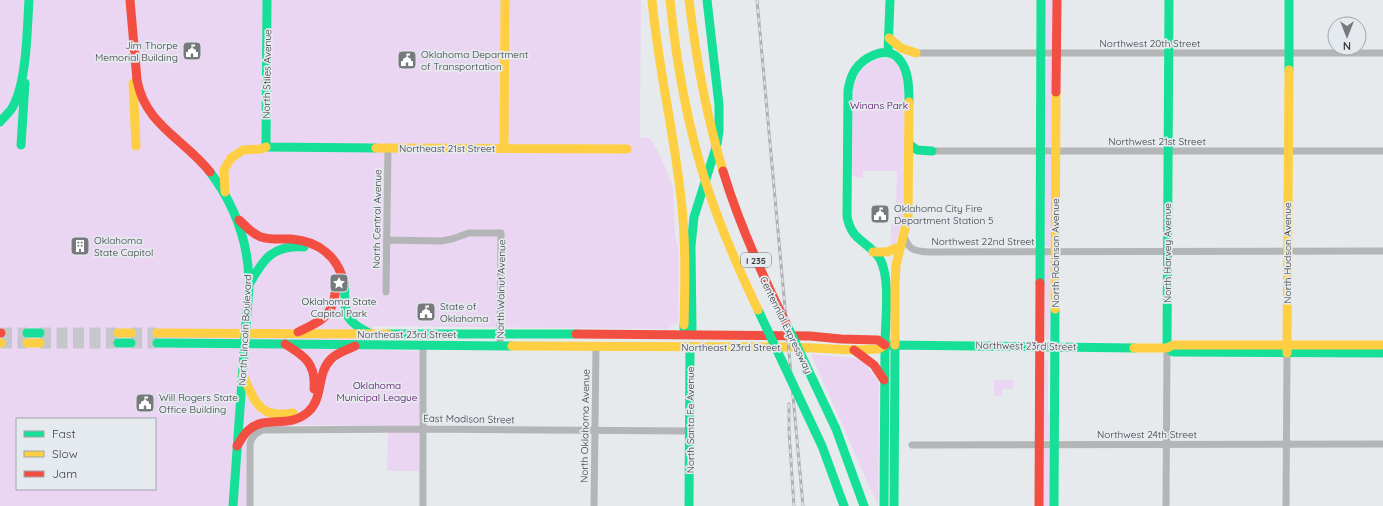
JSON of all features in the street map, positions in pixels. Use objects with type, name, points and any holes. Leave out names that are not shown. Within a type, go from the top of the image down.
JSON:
[{"type":"main road","points":[[0,122],[12,108],[20,89],[25,54],[29,0]]},
{"type":"main road","name":"North Lincoln Boulevard","points":[[130,0],[137,85],[146,106],[152,115],[209,170],[225,192],[237,218],[245,243],[249,283],[233,506]]},
{"type":"main road","name":"North Stiles Avenue","points":[[266,147],[267,0]]},
{"type":"main road","points":[[504,148],[505,0]]},
{"type":"main road","points":[[652,0],[657,50],[679,181],[684,242],[684,329],[690,334],[692,329],[693,223],[696,207],[712,159],[719,131],[719,105],[707,0]]},
{"type":"main road","name":"Centennial Expressway","points":[[670,0],[681,86],[694,141],[712,201],[739,270],[819,439],[844,506]]},
{"type":"main road","name":"Centennial Expressway","points":[[689,0],[701,87],[728,190],[764,279],[836,430],[864,506]]},
{"type":"main road","points":[[888,52],[890,0]]},
{"type":"main road","name":"North Robinson Avenue","points":[[1039,506],[1041,0]]},
{"type":"main road","name":"North Robinson Avenue","points":[[1054,506],[1057,0]]},
{"type":"main road","name":"North Harvey Avenue","points":[[1167,348],[1169,0]]},
{"type":"main road","name":"North Hudson Avenue","points":[[1287,349],[1289,0]]},
{"type":"main road","points":[[889,38],[904,49],[916,53]]},
{"type":"main road","points":[[884,506],[885,276],[883,266],[879,258],[853,234],[848,224],[848,91],[849,82],[856,69],[872,56],[888,52],[894,54],[900,60],[909,82],[908,217],[904,235],[899,247],[895,285],[894,506]]},
{"type":"main road","points":[[21,145],[26,96],[25,54]]},
{"type":"main road","points":[[135,55],[133,84],[136,146]]},
{"type":"main road","points":[[909,144],[918,150],[932,151]]},
{"type":"main road","name":"Northeast 21st Street","points":[[225,192],[224,170],[231,158],[243,150],[261,149],[266,147],[627,149]]},
{"type":"main road","points":[[237,218],[261,237],[303,240],[321,247],[329,253],[334,259],[343,278],[344,304],[347,315],[353,323],[370,334]]},
{"type":"main road","points":[[249,283],[267,257],[272,253],[285,248],[299,246],[312,250],[324,258],[334,272],[336,280],[336,295],[334,304],[329,313],[323,319],[293,334]]},
{"type":"main road","points":[[873,252],[888,252],[899,247]]},
{"type":"main road","points":[[26,343],[40,338],[27,333]]},
{"type":"main road","points":[[118,333],[131,338],[118,343]]},
{"type":"main road","name":"Northeast 23rd Street","points":[[293,334],[690,334],[810,336],[841,340],[878,340],[885,345],[878,349],[854,350],[793,346],[423,346],[157,338],[293,334]]},
{"type":"main road","name":"North Santa Fe Avenue","points":[[689,506],[690,334]]},
{"type":"main road","points":[[243,375],[253,398],[263,410],[271,414],[283,415],[295,412],[302,408],[308,402],[313,393],[315,384],[313,371],[304,357],[284,343]]},
{"type":"main road","points":[[237,446],[248,430],[256,424],[264,422],[288,422],[295,420],[308,412],[314,405],[320,393],[323,372],[326,365],[335,356],[357,344]]},
{"type":"main road","name":"Northwest 23rd Street","points":[[885,345],[953,345],[1054,348],[1167,348],[1173,345],[1383,353]]},
{"type":"main road","name":"Northwest 23rd Street","points":[[1287,349],[1383,345]]},
{"type":"main road","points":[[854,350],[874,365],[884,380]]},
{"type":"street","name":"Northwest 20th Street","points":[[916,53],[1383,53]]},
{"type":"street","name":"North Central Avenue","points":[[386,292],[388,147]]},
{"type":"street","name":"Northwest 21st Street","points":[[932,151],[1383,151]]},
{"type":"street","name":"North Walnut Avenue","points":[[387,240],[441,240],[452,239],[469,233],[502,232],[500,346]]},
{"type":"street","name":"Northwest 22nd Street","points":[[904,235],[908,245],[916,251],[928,252],[1383,251]]},
{"type":"street","points":[[423,346],[423,506]]},
{"type":"street","name":"North Oklahoma Avenue","points":[[594,506],[596,346]]},
{"type":"street","name":"North Harvey Avenue","points":[[1166,506],[1167,348]]},
{"type":"street","name":"North Hudson Avenue","points":[[1286,506],[1287,349]]},
{"type":"street","name":"East Madison Street","points":[[250,506],[250,443],[258,432],[268,429],[690,431]]},
{"type":"street","name":"Northwest 24th Street","points":[[912,445],[1383,444]]},
{"type":"green space","name":"Oklahoma State Capitol Park","points":[[0,0],[641,0],[640,138],[650,138],[660,155],[673,187],[675,235],[679,251],[678,321],[676,324],[673,324],[669,329],[374,326],[362,349],[418,351],[420,354],[419,471],[387,471],[388,426],[296,425],[247,438],[247,506],[0,506]]},
{"type":"green space","points":[[1044,0],[1054,0],[1052,48],[1048,49],[1044,47]]},
{"type":"green space","points":[[1049,57],[1052,59],[1051,146],[1048,147],[1045,145],[1045,59]]},
{"type":"green space","name":"Winans Park","points":[[889,58],[896,62],[904,78],[905,210],[896,243],[892,245],[891,224],[897,223],[898,220],[896,202],[897,173],[895,171],[863,171],[863,178],[851,175],[852,89],[861,69],[876,59]]},
{"type":"green space","points":[[1045,156],[1052,156],[1051,246],[1049,247],[1044,245]]},
{"type":"green space","points":[[1046,255],[1051,257],[1049,340],[1046,339],[1045,332],[1045,286],[1043,277],[1044,256]]},
{"type":"green space","points":[[811,354],[854,358],[863,361],[879,382],[878,506]]},
{"type":"green space","points":[[1044,359],[1047,359],[1048,362],[1048,411],[1050,418],[1050,439],[1048,440],[1044,439]]},
{"type":"green space","points":[[994,380],[1013,380],[1013,389],[1003,389],[1002,396],[994,396]]},
{"type":"green space","points":[[1044,449],[1049,449],[1050,452],[1050,506],[1043,506]]},
{"type":"tunnel","points":[[1,333],[27,333]]},
{"type":"tunnel","points":[[40,333],[118,333]]},
{"type":"tunnel","points":[[131,333],[157,333]]},
{"type":"tunnel","points":[[1,343],[27,343]]},
{"type":"tunnel","points":[[40,343],[118,343]]},
{"type":"tunnel","points":[[131,343],[157,343]]},
{"type":"railway","points":[[757,0],[803,506]]},
{"type":"railway","points":[[789,404],[789,431],[794,506]]},
{"type":"traffic: fast","points":[[0,122],[12,108],[21,85],[27,41],[29,0]]},
{"type":"traffic: fast","points":[[267,0],[266,147],[376,148]]},
{"type":"traffic: fast","points":[[684,325],[684,329],[690,334],[692,329],[691,246],[694,217],[717,144],[719,131],[719,105],[707,0]]},
{"type":"traffic: fast","points":[[888,52],[890,0]]},
{"type":"traffic: fast","points":[[1040,283],[1041,0]]},
{"type":"traffic: fast","points":[[1167,348],[1169,0]]},
{"type":"traffic: fast","points":[[1289,0],[1289,70]]},
{"type":"traffic: fast","points":[[885,345],[887,301],[883,267],[876,253],[852,231],[847,216],[848,91],[850,80],[854,72],[863,61],[881,53],[893,54],[902,62],[906,73],[909,102]]},
{"type":"traffic: fast","points":[[21,145],[25,83]]},
{"type":"traffic: fast","points":[[909,144],[917,150],[932,151]]},
{"type":"traffic: fast","points":[[210,172],[219,184],[233,210],[243,237],[249,281],[246,324]]},
{"type":"traffic: fast","points":[[250,283],[265,260],[271,255],[284,248],[304,247]]},
{"type":"traffic: fast","points":[[344,283],[346,312],[353,323],[369,333]]},
{"type":"traffic: fast","points":[[1054,506],[1055,309]]},
{"type":"traffic: fast","points":[[758,310],[822,446],[844,506]]},
{"type":"traffic: fast","points":[[244,353],[246,324]]},
{"type":"traffic: fast","points":[[787,325],[836,429],[864,506]]},
{"type":"traffic: fast","points":[[27,333],[40,333]]},
{"type":"traffic: fast","points":[[388,334],[576,334]]},
{"type":"traffic: fast","points":[[118,343],[131,343]]},
{"type":"traffic: fast","points":[[157,343],[512,346]]},
{"type":"traffic: fast","points":[[884,506],[885,345]]},
{"type":"traffic: fast","points":[[888,345],[1134,348]]},
{"type":"traffic: fast","points":[[894,506],[895,345]]},
{"type":"traffic: fast","points":[[689,506],[690,347]]},
{"type":"traffic: fast","points":[[1167,348],[1173,352],[1383,353]]},
{"type":"traffic: fast","points":[[233,506],[244,353]]},
{"type":"traffic: slow","points":[[504,148],[505,0]]},
{"type":"traffic: slow","points":[[652,0],[658,50],[678,173],[683,214],[685,262],[684,325]]},
{"type":"traffic: slow","points":[[670,0],[682,89],[692,133],[709,194],[735,260],[758,310]]},
{"type":"traffic: slow","points":[[689,0],[702,86],[723,171]]},
{"type":"traffic: slow","points":[[889,38],[901,48],[916,53]]},
{"type":"traffic: slow","points":[[1287,353],[1289,70]]},
{"type":"traffic: slow","points":[[133,83],[136,146]]},
{"type":"traffic: slow","points":[[1055,309],[1056,92]]},
{"type":"traffic: slow","points":[[895,345],[896,265],[908,217],[909,102]]},
{"type":"traffic: slow","points":[[225,192],[224,170],[231,158],[243,150],[261,149],[266,147]]},
{"type":"traffic: slow","points":[[376,148],[627,149]]},
{"type":"traffic: slow","points":[[873,252],[887,252],[899,247]]},
{"type":"traffic: slow","points":[[118,333],[131,333]]},
{"type":"traffic: slow","points":[[157,333],[388,334]]},
{"type":"traffic: slow","points":[[27,343],[40,343]]},
{"type":"traffic: slow","points":[[512,346],[793,347],[854,350],[878,349],[885,345]]},
{"type":"traffic: slow","points":[[1134,348],[1167,348],[1173,345],[1383,345]]},
{"type":"traffic: slow","points":[[243,375],[255,400],[265,411],[282,414],[293,413]]},
{"type":"traffic: jam","points":[[130,0],[137,80],[141,96],[148,109],[157,120],[200,160],[210,172]]},
{"type":"traffic: jam","points":[[1056,92],[1057,0]]},
{"type":"traffic: jam","points":[[723,171],[736,210],[752,249],[787,325]]},
{"type":"traffic: jam","points":[[239,220],[258,236],[272,239],[301,240],[318,247],[332,258],[341,273],[344,283]]},
{"type":"traffic: jam","points":[[298,332],[322,319],[327,314],[334,301],[336,281]]},
{"type":"traffic: jam","points":[[1039,506],[1040,283]]},
{"type":"traffic: jam","points":[[576,334],[810,336],[878,340],[885,345]]},
{"type":"traffic: jam","points":[[285,344],[308,362],[313,373],[314,389]]},
{"type":"traffic: jam","points":[[237,446],[246,432],[257,425],[293,420],[308,412],[316,400],[326,365],[336,355],[355,346]]},
{"type":"traffic: jam","points":[[854,350],[874,365],[884,380]]},
{"type":"place","name":"Jim Thorpe Memorial Building","points":[[192,51]]},
{"type":"place","name":"Oklahoma Department of Transportation","points":[[407,60]]},
{"type":"place","name":"Oklahoma City Fire Department Station 5","points":[[880,214]]},
{"type":"place","name":"Oklahoma State Capitol","points":[[80,246]]},
{"type":"place","name":"Oklahoma State Capitol Park","points":[[339,283]]},
{"type":"place","name":"State of Oklahoma","points":[[426,312]]},
{"type":"place","name":"Will Rogers State Office Building","points":[[145,403]]},
{"type":"park label","name":"Oklahoma Municipal League","points":[[377,390]]}]
